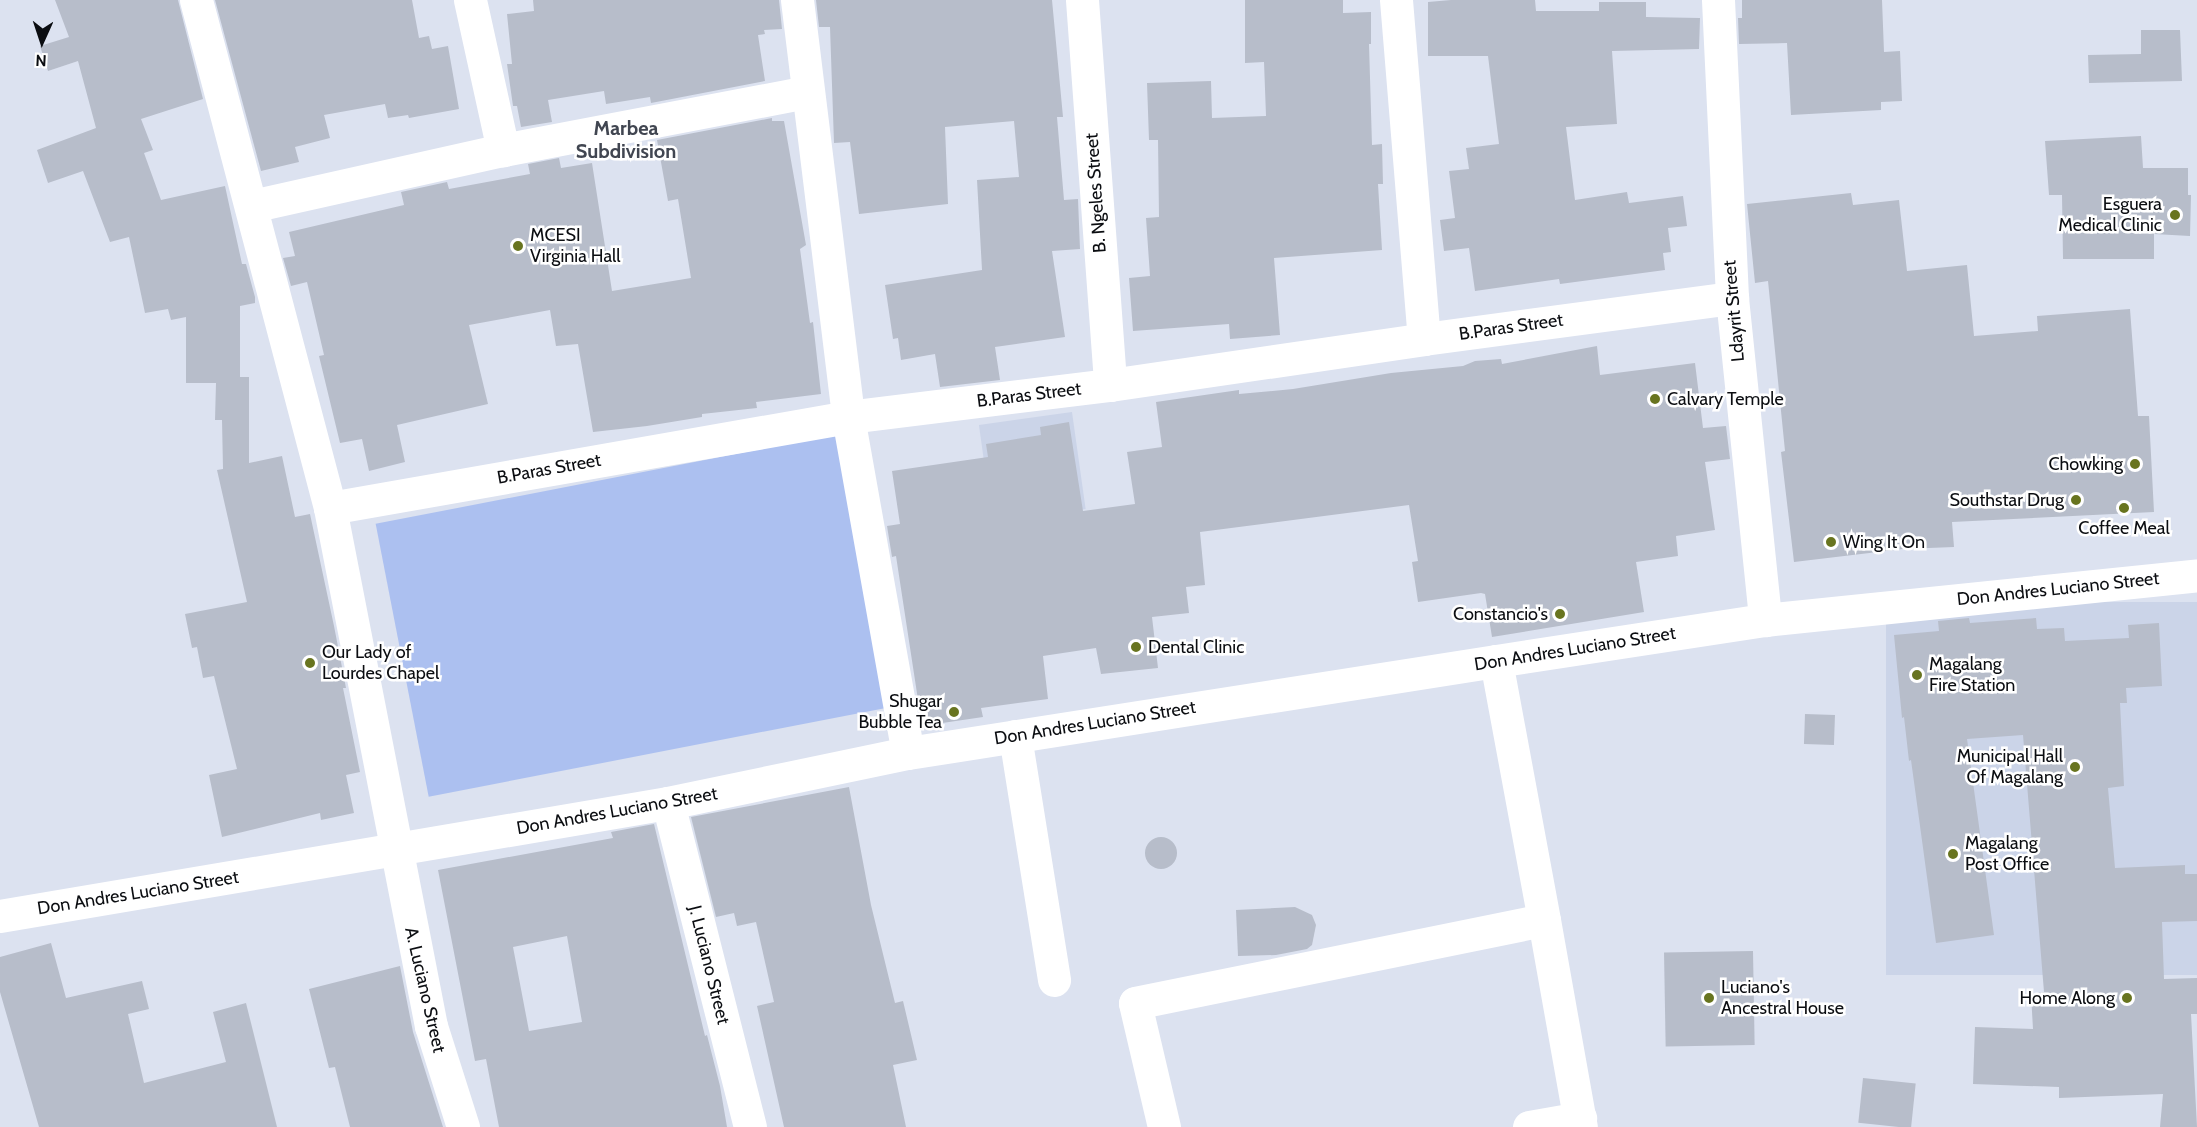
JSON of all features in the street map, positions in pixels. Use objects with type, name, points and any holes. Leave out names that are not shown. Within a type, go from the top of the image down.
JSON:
[{"type":"street","name":"A. Luciano Street","points":[[196,0],[330,508],[398,850],[406,908],[431,1026],[463,1127]]},
{"type":"street","points":[[470,0],[503,150]]},
{"type":"street","points":[[797,0],[848,417],[908,753]]},
{"type":"street","name":"B. Ngeles Street","points":[[1082,0],[1110,385]]},
{"type":"street","points":[[1396,0],[1424,339]]},
{"type":"street","name":"Ldayrit Street","points":[[1718,0],[1732,298],[1765,620]]},
{"type":"street","points":[[252,206],[503,150],[808,92]]},
{"type":"street","name":"B.Paras Street","points":[[330,508],[848,417],[1110,385],[1424,339],[1732,298]]},
{"type":"street","name":"Don Andres Luciano Street","points":[[0,916],[668,803],[908,753],[1496,661],[1765,620],[2197,575]]},
{"type":"street","points":[[1496,661],[1580,1123],[1529,1127]]},
{"type":"street","points":[[1015,736],[1054,980]]},
{"type":"street","name":"J. Luciano Street","points":[[668,803],[750,1127]]},
{"type":"street","points":[[1164,1127],[1135,1004],[1544,920]]},
{"type":"shaded area","points":[[1072,412],[1086,509],[993,522],[979,425]]},
{"type":"shaded area","points":[[838,434],[891,707],[429,797],[376,524]]},
{"type":"shaded area","points":[[1886,602],[2197,602],[2197,975],[1886,975]]},
{"type":"building","points":[[55,0],[178,0],[203,99],[141,119],[153,150],[144,153],[161,200],[225,186],[242,264],[246,264],[255,297],[255,303],[240,306],[240,377],[249,377],[249,463],[282,456],[295,517],[310,514],[334,626],[346,688],[343,688],[360,772],[346,775],[354,813],[321,820],[320,813],[222,837],[209,775],[237,769],[214,676],[203,678],[197,647],[192,648],[185,614],[247,602],[217,470],[223,469],[222,420],[215,420],[216,383],[186,383],[186,317],[171,320],[168,309],[145,313],[129,237],[110,242],[83,171],[48,183],[37,150],[96,128],[78,61],[48,71],[40,46],[69,37]]},
{"type":"building","points":[[215,0],[412,0],[419,38],[429,36],[432,49],[448,46],[459,109],[409,118],[408,115],[388,118],[385,104],[324,115],[330,138],[295,147],[299,162],[261,171]]},
{"type":"building","points":[[533,0],[779,0],[782,29],[764,30],[765,34],[758,35],[765,81],[651,103],[650,97],[606,104],[604,91],[548,100],[552,122],[521,127],[517,106],[513,106],[507,64],[512,64],[507,14],[534,11]]},
{"type":"building","points":[[816,0],[1052,0],[1063,117],[1057,117],[1064,200],[1078,199],[1080,249],[1052,251],[1065,337],[995,347],[1000,380],[940,387],[935,354],[901,360],[898,338],[893,339],[885,285],[982,270],[977,180],[1019,177],[1014,121],[945,127],[948,204],[859,214],[850,142],[834,143],[830,27],[819,27]]},
{"type":"building","points":[[1245,0],[1343,0],[1343,13],[1371,12],[1371,44],[1369,44],[1372,145],[1382,144],[1383,184],[1378,184],[1382,250],[1274,258],[1280,335],[1230,339],[1229,324],[1133,331],[1129,278],[1150,276],[1146,218],[1159,217],[1158,140],[1149,140],[1147,83],[1211,81],[1212,118],[1266,116],[1264,62],[1245,63]]},
{"type":"building","points":[[1535,0],[1536,11],[1599,11],[1599,2],[1646,2],[1646,17],[1700,18],[1699,49],[1612,51],[1617,124],[1566,127],[1575,200],[1627,192],[1629,203],[1683,196],[1687,226],[1668,228],[1671,252],[1663,253],[1665,270],[1560,284],[1559,279],[1475,291],[1469,248],[1444,251],[1440,220],[1455,218],[1449,171],[1469,169],[1466,148],[1499,144],[1488,56],[1428,56],[1428,2]]},
{"type":"building","points":[[1742,0],[1882,0],[1884,52],[1900,51],[1902,101],[1881,102],[1881,110],[1791,115],[1787,43],[1739,44],[1738,18],[1742,18]]},
{"type":"building","points":[[2141,30],[2180,30],[2182,81],[2089,83],[2088,55],[2141,54]]},
{"type":"building","points":[[772,118],[772,121],[784,121],[806,245],[800,249],[810,323],[813,322],[821,394],[756,402],[757,408],[702,414],[702,417],[593,432],[578,344],[556,346],[550,310],[469,325],[488,404],[397,425],[405,462],[369,471],[362,439],[340,443],[319,356],[324,355],[307,282],[291,286],[283,258],[295,256],[289,232],[404,205],[401,192],[447,182],[449,189],[530,174],[528,164],[559,158],[561,168],[592,163],[612,291],[691,278],[678,199],[668,201],[657,140]]},
{"type":"building","points":[[2141,136],[2143,168],[2188,168],[2188,195],[2191,195],[2190,236],[2154,234],[2154,259],[2063,259],[2062,195],[2049,195],[2045,141]]},
{"type":"building","points":[[1851,193],[1853,205],[1899,200],[1907,271],[1967,265],[1974,336],[2038,331],[2037,316],[2130,309],[2138,416],[2149,416],[2154,512],[1952,522],[1954,547],[1903,549],[1794,562],[1781,452],[1785,451],[1768,281],[1755,283],[1747,204]]},
{"type":"building","points":[[1597,346],[1600,375],[1695,363],[1703,428],[1726,426],[1730,459],[1705,462],[1715,530],[1676,536],[1678,556],[1636,562],[1644,612],[1492,637],[1485,594],[1418,602],[1412,562],[1418,561],[1409,505],[1200,532],[1205,585],[1186,587],[1189,613],[1152,617],[1158,668],[1101,674],[1096,648],[1043,656],[1048,699],[981,708],[983,717],[922,726],[896,556],[892,557],[887,526],[900,524],[892,471],[988,457],[986,444],[1041,435],[1040,427],[1069,422],[1083,511],[1135,504],[1127,452],[1162,447],[1156,402],[1239,390],[1239,394],[1293,389],[1391,373],[1463,366],[1475,361],[1501,359],[1502,364]]},
{"type":"building","points":[[1969,618],[1970,623],[2036,618],[2037,629],[2064,628],[2065,641],[2129,638],[2128,625],[2159,623],[2162,686],[2126,688],[2127,703],[2120,703],[2124,786],[2108,788],[2115,868],[2185,865],[2185,874],[2197,874],[2197,921],[2162,922],[2164,979],[2197,978],[2197,1014],[2191,1014],[2197,1127],[2160,1127],[2163,1094],[2059,1098],[2059,1087],[1973,1084],[1975,1027],[2033,1029],[2031,994],[2044,992],[2023,735],[1967,739],[1994,935],[1936,943],[1911,760],[1909,761],[1904,717],[1902,718],[1894,635],[1939,631],[1938,621]]},
{"type":"building","points":[[1805,714],[1835,715],[1834,745],[1804,744]]},
{"type":"building","points":[[849,787],[871,905],[895,1003],[903,1001],[917,1060],[893,1065],[906,1127],[784,1127],[757,1006],[774,1002],[756,922],[737,926],[734,913],[716,917],[691,817]]},
{"type":"building","points":[[654,824],[705,1036],[707,1035],[720,1086],[727,1127],[499,1127],[486,1059],[475,1061],[438,870],[613,838],[611,832]],"holes":[[[567,936],[582,1022],[529,1031],[513,947]]]},
{"type":"building","points":[[1161,837],[1172,842],[1177,853],[1172,864],[1161,869],[1150,864],[1145,853],[1150,842]]},
{"type":"building","points":[[1295,907],[1312,915],[1316,925],[1312,945],[1307,949],[1276,955],[1238,956],[1236,910]]},
{"type":"building","points":[[51,943],[66,998],[142,981],[149,1009],[128,1014],[144,1083],[226,1062],[213,1012],[246,1003],[277,1127],[39,1127],[0,992],[0,957]]},
{"type":"building","name":"Luciano's Ancestral House","points":[[1753,951],[1755,1045],[1666,1047],[1664,953]]},
{"type":"building","points":[[400,966],[413,1032],[443,1127],[350,1127],[335,1067],[329,1068],[309,989]]},
{"type":"building","points":[[1863,1078],[1916,1084],[1911,1127],[1858,1123]]},
{"type":"place","name":"Esguera Medical Clinic","points":[[2175,215]]},
{"type":"place","name":"MCESI Virginia Hall","points":[[518,246]]},
{"type":"place","name":"Calvary Temple","points":[[1655,399]]},
{"type":"place","name":"Chowking","points":[[2135,464]]},
{"type":"place","name":"Southstar Drug","points":[[2076,500]]},
{"type":"place","name":"Coffee Meal","points":[[2124,508]]},
{"type":"place","name":"Wing It On","points":[[1831,542]]},
{"type":"place","name":"Constancio's","points":[[1560,614]]},
{"type":"place","name":"Dental Clinic","points":[[1136,647]]},
{"type":"place","name":"Our Lady of Lourdes Chapel","points":[[310,663]]},
{"type":"place","name":"Magalang Fire Station","points":[[1917,675]]},
{"type":"place","name":"Shugar Bubble Tea","points":[[954,712]]},
{"type":"place","name":"Municipal Hall Of Magalang","points":[[2075,767]]},
{"type":"place","name":"Magalang Post Office","points":[[1953,854]]},
{"type":"place","name":"Luciano's Ancestral House","points":[[1709,998]]},
{"type":"place","name":"Home Along","points":[[2127,998]]},
{"type":"district","name":"Marbea Subdivision","points":[[626,140]]}]
